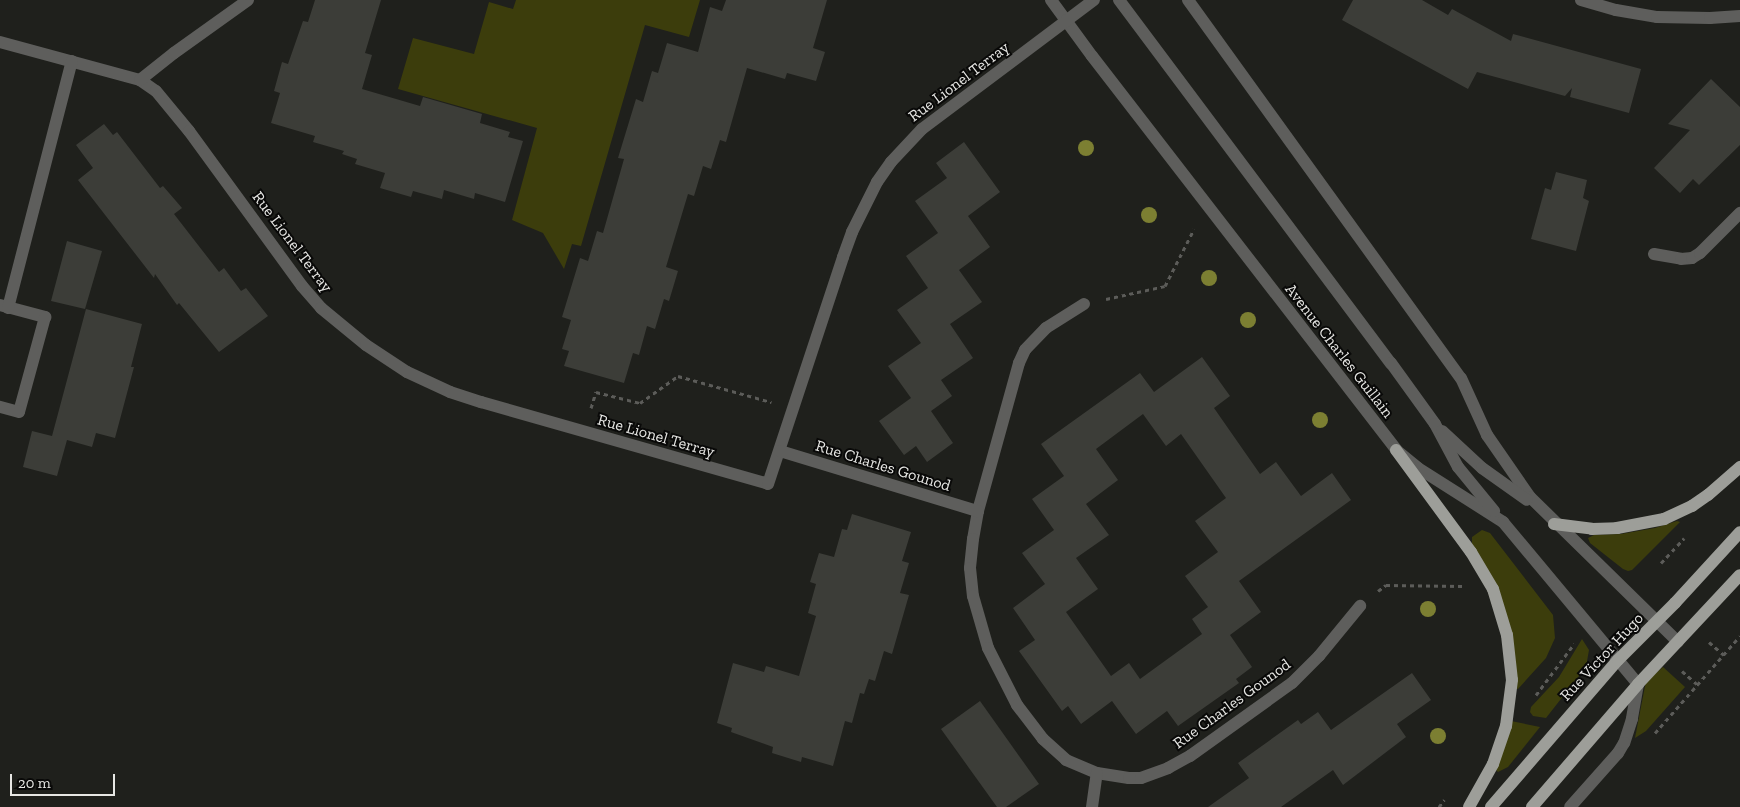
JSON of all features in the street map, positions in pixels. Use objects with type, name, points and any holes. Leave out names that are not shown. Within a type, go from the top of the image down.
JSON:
[{"type":"main road","points":[[1396,450],[1471,552],[1493,589],[1508,636],[1512,680],[1506,726],[1493,764],[1469,807]]},
{"type":"main road","points":[[1554,524],[1592,529],[1631,526],[1664,519],[1692,506],[1708,495],[1740,467]]},
{"type":"main road","name":"Rue Victor Hugo","points":[[1491,807],[1618,660],[1740,532]]},
{"type":"main road","points":[[1532,807],[1638,684],[1740,575]]},
{"type":"street","points":[[140,80],[248,0]]},
{"type":"street","name":"Avenue Charles Guillain","points":[[1051,0],[1396,450],[1418,468],[1503,522],[1638,684]]},
{"type":"street","name":"Rue Lionel Terray","points":[[0,42],[140,80],[156,91],[168,104],[302,286],[321,308],[387,360],[450,392],[768,484],[852,232],[882,176],[922,129],[1094,0]]},
{"type":"street","points":[[1118,0],[1436,424],[1482,468],[1541,511],[1678,642]]},
{"type":"street","points":[[1188,0],[1461,378],[1494,446],[1541,511]]},
{"type":"street","points":[[1581,0],[1617,5],[1657,17],[1710,18],[1740,16]]},
{"type":"street","points":[[0,407],[19,412],[45,318],[4,306],[72,61]]},
{"type":"street","points":[[1654,254],[1681,260],[1692,258],[1700,253],[1740,214]]},
{"type":"street","name":"Rue Charles Gounod","points":[[1084,304],[1046,328],[1025,350],[1019,363],[978,512],[970,568],[973,596],[985,641],[1000,675],[1030,724],[1054,751],[1066,760],[1116,777],[1141,778],[1168,768],[1190,756],[1292,683],[1307,669],[1360,606]]},
{"type":"street","points":[[1436,424],[1458,467],[1503,522]]},
{"type":"street","name":"Rue Charles Gounod","points":[[780,451],[978,512]]},
{"type":"street","points":[[1570,807],[1618,753],[1632,719],[1638,684]]},
{"type":"street","points":[[1092,807],[1097,772]]},
{"type":"path","points":[[1084,304],[1165,286],[1197,224]]},
{"type":"path","points":[[583,432],[596,392],[640,403],[678,376],[792,408]]},
{"type":"path","points":[[1661,563],[1686,535]]},
{"type":"path","points":[[1360,606],[1386,585],[1468,586]]},
{"type":"path","points":[[1536,696],[1588,625]]},
{"type":"path","points":[[1698,685],[1740,636]]},
{"type":"shaded area","points":[[516,0],[700,0],[689,37],[645,25],[581,246],[572,244],[564,269],[543,233],[512,220],[537,128],[398,89],[413,38],[474,54],[489,2],[513,9]]},
{"type":"shaded area","points":[[1677,521],[1680,522],[1632,570],[1628,571],[1590,543],[1588,538],[1594,535],[1621,534],[1655,528]]},
{"type":"shaded area","points":[[1482,530],[1490,533],[1553,615],[1555,638],[1546,658],[1518,689],[1515,688],[1514,671],[1472,544],[1472,537]]},
{"type":"shaded area","points":[[1582,639],[1589,650],[1586,667],[1546,718],[1533,716],[1530,712],[1531,707],[1559,677]]},
{"type":"shaded area","points":[[1663,667],[1685,687],[1646,731],[1635,738],[1646,681]]},
{"type":"shaded area","points":[[1511,721],[1540,727],[1508,767],[1498,772],[1496,770]]},
{"type":"building","points":[[315,0],[381,0],[365,53],[372,55],[362,89],[420,106],[423,97],[482,114],[480,123],[510,132],[508,137],[523,141],[505,202],[475,193],[474,199],[444,190],[442,199],[413,191],[411,197],[380,188],[385,173],[355,164],[357,159],[342,154],[344,151],[313,142],[315,136],[271,123],[280,93],[274,91],[282,62],[288,64],[303,21],[308,22]]},
{"type":"building","points":[[726,0],[827,0],[813,48],[825,52],[816,81],[787,73],[785,79],[747,68],[726,142],[720,140],[711,169],[703,166],[694,196],[688,194],[666,267],[678,271],[669,301],[664,299],[655,329],[647,326],[639,355],[633,353],[624,383],[564,366],[569,351],[562,349],[571,320],[562,317],[580,258],[588,261],[597,231],[603,233],[624,159],[618,158],[636,99],[643,102],[652,71],[658,73],[667,43],[698,52],[710,7],[722,11]]},
{"type":"building","points":[[1353,0],[1422,0],[1448,15],[1452,9],[1511,41],[1513,34],[1641,69],[1629,113],[1570,97],[1572,88],[1565,96],[1477,72],[1468,89],[1342,20]]},
{"type":"building","points":[[1711,79],[1740,107],[1740,145],[1699,185],[1693,179],[1680,193],[1654,168],[1690,130],[1668,124]]},
{"type":"building","points":[[104,124],[113,135],[117,132],[160,188],[163,186],[182,208],[174,214],[219,272],[224,268],[241,291],[246,288],[268,316],[219,352],[179,303],[177,305],[155,274],[154,278],[78,180],[93,168],[76,145]]},
{"type":"building","points":[[964,142],[1000,192],[968,216],[990,247],[959,270],[982,302],[950,324],[973,358],[941,380],[952,396],[931,411],[953,443],[927,462],[916,446],[904,455],[879,421],[911,398],[888,366],[921,343],[897,310],[928,288],[906,256],[938,233],[915,201],[947,178],[936,163]]},
{"type":"building","points":[[1556,172],[1587,180],[1583,198],[1589,201],[1576,251],[1531,239],[1545,188],[1551,190]]},
{"type":"building","points":[[67,241],[102,251],[85,309],[51,301]]},
{"type":"building","points":[[86,309],[142,324],[131,367],[134,367],[115,438],[96,433],[92,447],[67,440],[57,476],[23,467],[32,431],[52,436]]},
{"type":"building","points":[[1202,357],[1230,396],[1214,408],[1260,474],[1276,462],[1301,496],[1332,473],[1351,500],[1239,581],[1261,612],[1230,635],[1252,667],[1236,679],[1239,683],[1178,726],[1167,711],[1136,734],[1112,701],[1081,724],[1068,706],[1062,711],[1019,651],[1035,640],[1013,608],[1045,584],[1022,553],[1054,530],[1032,499],[1064,476],[1041,444],[1140,373],[1154,392]],"holes":[[[1143,414],[1166,446],[1181,434],[1226,498],[1195,521],[1218,552],[1185,576],[1208,607],[1192,619],[1202,634],[1140,679],[1129,663],[1111,676],[1066,612],[1098,589],[1076,558],[1109,535],[1086,504],[1118,480],[1096,449]]]},
{"type":"building","points":[[852,514],[911,532],[902,561],[909,563],[900,593],[909,595],[892,654],[884,651],[875,681],[869,679],[864,694],[860,693],[852,723],[845,721],[833,766],[802,757],[801,762],[772,753],[773,747],[731,732],[732,728],[717,723],[733,663],[764,672],[766,666],[799,676],[816,616],[808,613],[816,584],[810,582],[819,553],[834,557],[842,529],[847,530]]},
{"type":"building","points":[[1412,673],[1431,700],[1397,724],[1406,737],[1343,785],[1333,770],[1281,807],[1208,807],[1249,778],[1238,763],[1298,720],[1301,724],[1318,712],[1331,730]]},
{"type":"building","points":[[980,701],[1039,784],[1006,807],[997,807],[941,729]]}]
